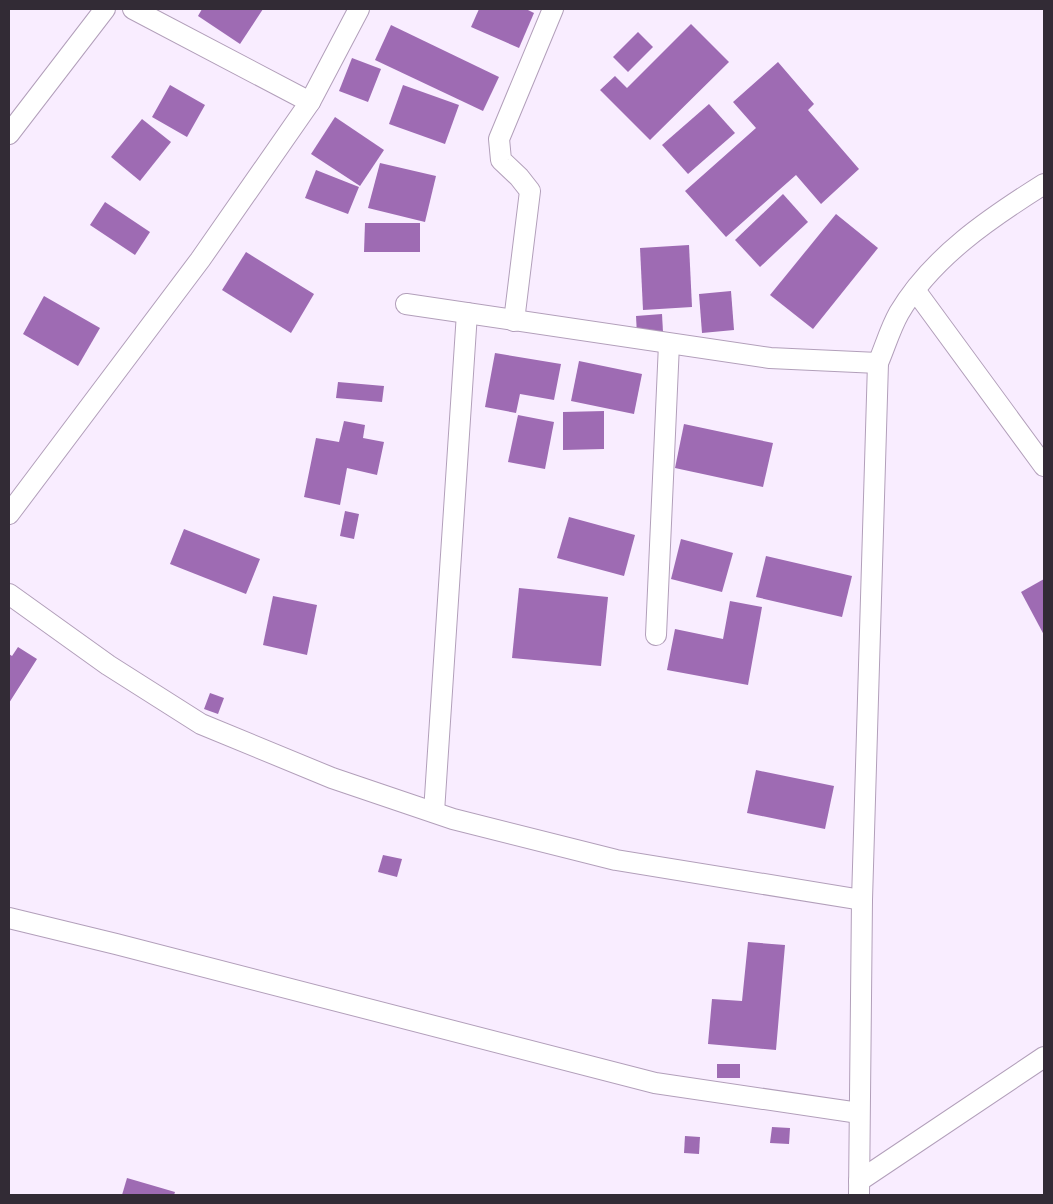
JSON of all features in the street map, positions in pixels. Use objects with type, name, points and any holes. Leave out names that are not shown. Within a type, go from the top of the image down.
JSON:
[{"type":"street","points":[[9,134],[105,9]]},
{"type":"street","points":[[133,9],[310,102]]},
{"type":"street","points":[[9,514],[200,260],[310,102],[359,9]]},
{"type":"street","points":[[514,321],[530,191],[519,177],[501,160],[499,139],[553,9]]},
{"type":"street","points":[[859,1188],[862,900],[878,363],[898,314],[915,290],[940,261],[997,214],[1044,184]]},
{"type":"street","points":[[915,290],[1044,466]]},
{"type":"street","points":[[406,304],[770,358],[878,363]]},
{"type":"street","points":[[434,812],[466,313]]},
{"type":"street","points":[[656,635],[669,344]]},
{"type":"street","points":[[9,594],[108,665],[201,724],[332,778],[453,818],[616,860],[862,900]]},
{"type":"street","points":[[9,918],[655,1083],[860,1113]]},
{"type":"street","points":[[859,1188],[1044,1057]]},
{"type":"building","points":[[202,9],[263,9],[240,44],[198,16]]},
{"type":"building","points":[[479,9],[526,9],[534,13],[519,48],[471,27]]},
{"type":"building","points":[[691,24],[729,62],[650,140],[600,90],[615,76],[627,88]]},
{"type":"building","points":[[391,25],[499,77],[483,111],[375,60]]},
{"type":"building","points":[[638,32],[653,47],[628,72],[613,57]]},
{"type":"building","points":[[352,58],[381,69],[368,102],[339,91]]},
{"type":"building","points":[[778,62],[814,104],[808,110],[859,169],[821,204],[796,175],[726,237],[685,191],[756,128],[733,102]]},
{"type":"building","points":[[170,85],[205,105],[187,137],[152,117]]},
{"type":"building","points":[[403,85],[459,105],[445,144],[389,124]]},
{"type":"building","points":[[709,104],[735,133],[688,174],[662,145]]},
{"type":"building","points":[[335,117],[384,150],[360,186],[311,154]]},
{"type":"building","points":[[142,119],[171,142],[140,181],[111,157]]},
{"type":"building","points":[[380,163],[436,176],[425,222],[368,208]]},
{"type":"building","points":[[316,170],[359,187],[348,214],[305,198]]},
{"type":"building","points":[[783,194],[808,222],[760,267],[735,240]]},
{"type":"building","points":[[105,202],[150,232],[135,255],[90,225]]},
{"type":"building","points":[[836,214],[878,248],[813,329],[770,295]]},
{"type":"building","points":[[365,223],[420,223],[420,252],[364,252]]},
{"type":"building","points":[[689,245],[692,307],[643,310],[640,248]]},
{"type":"building","points":[[246,252],[314,294],[291,333],[222,290]]},
{"type":"building","points":[[731,291],[734,330],[702,333],[699,294]]},
{"type":"building","points":[[44,296],[100,328],[78,366],[23,334]]},
{"type":"building","points":[[662,314],[663,332],[637,335],[636,316]]},
{"type":"building","points":[[495,353],[561,364],[554,400],[520,394],[516,413],[485,407]]},
{"type":"building","points":[[579,361],[642,374],[634,414],[571,401]]},
{"type":"building","points":[[338,382],[384,386],[382,402],[336,398]]},
{"type":"building","points":[[604,411],[604,449],[563,450],[563,412]]},
{"type":"building","points":[[518,415],[554,422],[545,469],[508,462]]},
{"type":"building","points":[[344,421],[365,425],[363,438],[384,442],[377,475],[347,468],[340,505],[304,497],[316,438],[339,442]]},
{"type":"building","points":[[684,424],[773,443],[763,487],[675,468]]},
{"type":"building","points":[[345,511],[359,514],[354,539],[340,536]]},
{"type":"building","points":[[569,517],[635,535],[624,576],[557,558]]},
{"type":"building","points":[[184,529],[260,559],[246,594],[170,564]]},
{"type":"building","points":[[681,539],[733,553],[722,592],[671,579]]},
{"type":"building","points":[[766,556],[852,576],[842,617],[756,597]]},
{"type":"building","points":[[1044,579],[1044,635],[1021,592]]},
{"type":"building","points":[[519,588],[608,597],[601,666],[512,658]]},
{"type":"building","points":[[273,596],[317,605],[307,655],[263,645]]},
{"type":"building","points":[[730,601],[762,607],[748,685],[667,670],[675,629],[723,639]]},
{"type":"building","points":[[18,647],[37,659],[9,703],[9,654],[12,656]]},
{"type":"building","points":[[210,693],[224,698],[218,714],[204,709]]},
{"type":"building","points":[[756,770],[834,786],[825,829],[747,813]]},
{"type":"building","points":[[383,855],[402,859],[397,877],[378,872]]},
{"type":"building","points":[[748,942],[785,945],[776,1050],[708,1044],[712,999],[742,1001]]},
{"type":"building","points":[[717,1064],[740,1064],[740,1078],[717,1078]]},
{"type":"building","points":[[772,1127],[790,1128],[789,1144],[770,1143]]},
{"type":"building","points":[[685,1136],[700,1137],[699,1154],[684,1153]]},
{"type":"building","points":[[127,1178],[175,1192],[174,1195],[122,1195]]}]
